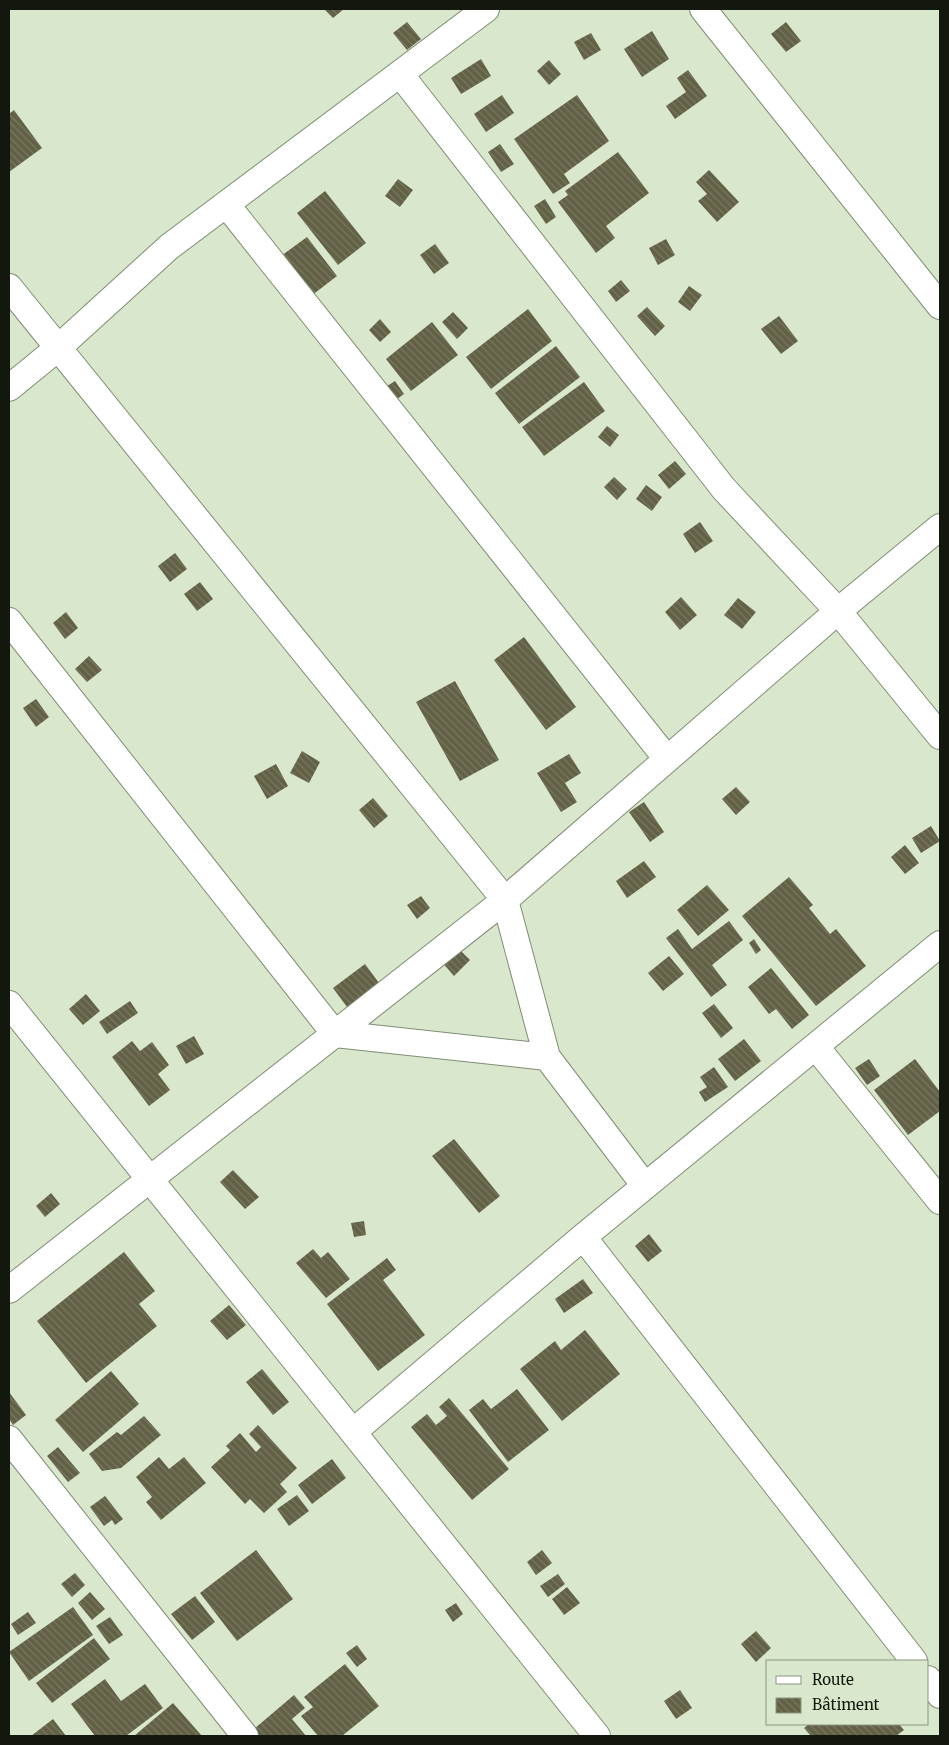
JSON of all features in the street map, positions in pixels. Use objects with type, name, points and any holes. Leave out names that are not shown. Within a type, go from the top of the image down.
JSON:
[{"type":"street","points":[[9,388],[58,348],[169,247],[486,9]]},
{"type":"street","points":[[703,9],[940,306]]},
{"type":"street","points":[[400,74],[724,489],[838,611],[940,736]]},
{"type":"street","points":[[226,204],[667,759]]},
{"type":"street","points":[[9,287],[505,900],[547,1056],[644,1186]]},
{"type":"street","points":[[9,1290],[505,900],[838,611],[940,527]]},
{"type":"street","points":[[9,621],[335,1034],[547,1056]]},
{"type":"street","points":[[352,1432],[644,1186],[940,944]]},
{"type":"street","points":[[9,1004],[597,1736]]},
{"type":"street","points":[[816,1047],[940,1201]]},
{"type":"street","points":[[583,1237],[913,1660]]},
{"type":"street","points":[[9,1438],[245,1736]]},
{"type":"street","points":[[929,1680],[940,1695]]},
{"type":"building","points":[[324,9],[344,9],[333,18]]},
{"type":"building","points":[[407,22],[421,39],[407,50],[393,33]]},
{"type":"building","points":[[786,22],[801,41],[786,52],[771,34]]},
{"type":"building","points":[[652,31],[669,59],[642,77],[624,49]]},
{"type":"building","points":[[591,33],[601,50],[584,60],[574,42]]},
{"type":"building","points":[[481,59],[491,76],[461,94],[451,78]]},
{"type":"building","points":[[549,60],[561,74],[549,85],[537,71]]},
{"type":"building","points":[[688,70],[707,96],[675,119],[666,106],[686,92],[677,78]]},
{"type":"building","points":[[502,95],[514,113],[486,132],[474,114]]},
{"type":"building","points":[[577,95],[609,141],[564,174],[570,183],[553,194],[514,139]]},
{"type":"building","points":[[14,110],[42,148],[9,172],[9,114]]},
{"type":"building","points":[[500,144],[514,164],[501,172],[488,152]]},
{"type":"building","points":[[618,152],[649,193],[606,226],[615,238],[596,253],[558,202],[568,195],[565,191]]},
{"type":"building","points":[[709,170],[739,202],[717,222],[698,201],[707,194],[696,182]]},
{"type":"building","points":[[398,179],[413,190],[400,207],[385,196]]},
{"type":"building","points":[[325,191],[366,243],[338,265],[297,213]]},
{"type":"building","points":[[545,199],[556,217],[546,224],[534,206]]},
{"type":"building","points":[[307,237],[337,276],[311,296],[281,256]]},
{"type":"building","points":[[666,239],[675,255],[658,265],[649,248]]},
{"type":"building","points":[[435,244],[449,263],[434,274],[420,255]]},
{"type":"building","points":[[621,280],[630,291],[616,302],[608,291]]},
{"type":"building","points":[[689,286],[702,295],[690,311],[678,302]]},
{"type":"building","points":[[647,307],[665,326],[655,336],[637,316]]},
{"type":"building","points":[[528,309],[552,341],[491,389],[466,357]]},
{"type":"building","points":[[453,312],[468,328],[457,339],[442,322]]},
{"type":"building","points":[[779,316],[798,341],[781,354],[761,329]]},
{"type":"building","points":[[380,319],[391,332],[380,342],[369,330]]},
{"type":"building","points":[[432,322],[458,355],[411,391],[386,359]]},
{"type":"building","points":[[556,346],[580,377],[519,424],[495,393]]},
{"type":"building","points":[[395,381],[404,394],[393,402],[384,388]]},
{"type":"building","points":[[584,382],[605,411],[544,456],[522,427]]},
{"type":"building","points":[[607,426],[619,435],[610,447],[598,437]]},
{"type":"building","points":[[675,461],[686,474],[669,489],[658,475]]},
{"type":"building","points":[[614,477],[627,489],[617,500],[604,487]]},
{"type":"building","points":[[646,485],[662,497],[652,511],[636,499]]},
{"type":"building","points":[[700,522],[713,541],[695,553],[683,534]]},
{"type":"building","points":[[175,553],[187,569],[170,582],[158,566]]},
{"type":"building","points":[[200,582],[213,599],[197,611],[184,594]]},
{"type":"building","points":[[681,597],[697,615],[680,630],[665,612]]},
{"type":"building","points":[[738,598],[756,612],[742,629],[724,615]]},
{"type":"building","points":[[66,612],[78,628],[65,639],[53,623]]},
{"type":"building","points":[[524,637],[576,707],[546,730],[494,660]]},
{"type":"building","points":[[89,656],[102,670],[87,682],[75,669]]},
{"type":"building","points":[[455,681],[499,760],[460,781],[416,702]]},
{"type":"building","points":[[36,699],[49,717],[36,727],[23,708]]},
{"type":"building","points":[[302,751],[320,762],[309,783],[290,773]]},
{"type":"building","points":[[569,754],[581,773],[565,783],[577,802],[561,812],[537,773]]},
{"type":"building","points":[[276,764],[288,786],[267,799],[254,776]]},
{"type":"building","points":[[736,787],[750,802],[736,815],[722,799]]},
{"type":"building","points":[[373,798],[388,816],[374,828],[359,810]]},
{"type":"building","points":[[644,802],[664,832],[650,842],[629,812]]},
{"type":"building","points":[[931,826],[940,841],[921,853],[912,838]]},
{"type":"building","points":[[905,845],[919,863],[905,874],[891,857]]},
{"type":"building","points":[[644,861],[656,877],[627,898],[616,881]]},
{"type":"building","points":[[789,877],[813,905],[809,908],[830,934],[836,929],[866,966],[816,1006],[742,916]]},
{"type":"building","points":[[707,885],[729,910],[698,936],[677,910]]},
{"type":"building","points":[[421,896],[430,908],[417,919],[407,905]]},
{"type":"building","points":[[729,921],[743,940],[712,965],[727,985],[711,997],[666,938],[678,929],[692,949]]},
{"type":"building","points":[[754,939],[761,950],[756,954],[749,943]]},
{"type":"building","points":[[457,947],[470,960],[454,976],[441,961]]},
{"type":"building","points":[[669,956],[684,974],[663,991],[648,973]]},
{"type":"building","points":[[365,964],[379,983],[347,1007],[333,988]]},
{"type":"building","points":[[771,968],[809,1015],[792,1029],[776,1009],[769,1014],[748,987]]},
{"type":"building","points":[[86,994],[100,1011],[83,1025],[69,1009]]},
{"type":"building","points":[[130,1001],[138,1013],[107,1034],[99,1022]]},
{"type":"building","points":[[714,1004],[733,1028],[721,1038],[702,1013]]},
{"type":"building","points":[[194,1036],[204,1054],[186,1064],[176,1046]]},
{"type":"building","points":[[744,1039],[761,1061],[735,1081],[718,1059]]},
{"type":"building","points":[[132,1041],[140,1051],[152,1042],[169,1065],[158,1074],[170,1090],[149,1106],[112,1057]]},
{"type":"building","points":[[869,1059],[880,1076],[867,1085],[855,1068]]},
{"type":"building","points":[[915,1059],[940,1092],[940,1111],[908,1135],[874,1090]]},
{"type":"building","points":[[714,1067],[728,1087],[705,1102],[699,1092],[707,1087],[700,1077]]},
{"type":"building","points":[[454,1139],[500,1196],[479,1213],[432,1156]]},
{"type":"building","points":[[233,1170],[259,1197],[245,1209],[220,1182]]},
{"type":"building","points":[[51,1193],[60,1204],[45,1217],[36,1206]]},
{"type":"building","points":[[364,1221],[366,1235],[354,1237],[351,1223]]},
{"type":"building","points":[[649,1234],[662,1251],[648,1262],[635,1246]]},
{"type":"building","points":[[313,1249],[321,1258],[328,1252],[350,1279],[326,1298],[296,1263]]},
{"type":"building","points":[[124,1252],[155,1291],[139,1304],[157,1326],[86,1383],[37,1321]]},
{"type":"building","points":[[387,1258],[396,1270],[383,1280],[425,1335],[378,1371],[327,1304]]},
{"type":"building","points":[[583,1279],[593,1293],[564,1313],[555,1299]]},
{"type":"building","points":[[229,1305],[246,1325],[227,1340],[210,1321]]},
{"type":"building","points":[[585,1330],[620,1374],[562,1421],[520,1369],[555,1341],[561,1350]]},
{"type":"building","points":[[262,1369],[289,1402],[273,1415],[246,1382]]},
{"type":"building","points":[[111,1371],[139,1404],[83,1452],[55,1420]]},
{"type":"building","points":[[517,1389],[549,1430],[508,1462],[469,1410],[483,1399],[491,1409]]},
{"type":"building","points":[[9,1392],[26,1415],[13,1425],[9,1419]]},
{"type":"building","points":[[449,1398],[509,1469],[472,1500],[411,1427],[427,1414],[436,1425],[447,1416],[439,1407]]},
{"type":"building","points":[[144,1416],[161,1435],[121,1468],[102,1471],[89,1454],[117,1432],[121,1435]]},
{"type":"building","points":[[258,1425],[297,1468],[280,1484],[287,1492],[264,1513],[250,1499],[245,1504],[211,1467],[230,1450],[226,1446],[240,1433],[256,1452],[261,1447],[249,1434]]},
{"type":"building","points":[[58,1447],[80,1473],[68,1482],[47,1456]]},
{"type":"building","points":[[159,1457],[169,1469],[184,1457],[206,1483],[161,1520],[146,1502],[152,1497],[136,1477]]},
{"type":"building","points":[[332,1459],[346,1478],[312,1504],[298,1485]]},
{"type":"building","points":[[297,1495],[309,1511],[289,1526],[277,1509]]},
{"type":"building","points":[[105,1496],[123,1519],[115,1525],[112,1520],[104,1526],[90,1507]]},
{"type":"building","points":[[256,1550],[293,1599],[237,1641],[200,1593]]},
{"type":"building","points":[[542,1550],[552,1563],[536,1575],[527,1562]]},
{"type":"building","points":[[75,1573],[85,1585],[72,1597],[61,1584]]},
{"type":"building","points":[[558,1574],[565,1584],[548,1597],[540,1586]]},
{"type":"building","points":[[567,1587],[580,1603],[564,1615],[552,1599]]},
{"type":"building","points":[[90,1592],[105,1609],[92,1620],[78,1603]]},
{"type":"building","points":[[195,1596],[215,1622],[192,1640],[171,1614]]},
{"type":"building","points":[[456,1603],[463,1614],[453,1622],[445,1610]]},
{"type":"building","points":[[73,1607],[93,1635],[29,1681],[9,1652]]},
{"type":"building","points":[[28,1612],[36,1623],[18,1635],[11,1624]]},
{"type":"building","points":[[110,1617],[123,1635],[109,1644],[96,1626]]},
{"type":"building","points":[[756,1631],[771,1648],[756,1662],[741,1644]]},
{"type":"building","points":[[94,1638],[110,1659],[52,1703],[36,1683]]},
{"type":"building","points":[[357,1645],[367,1659],[357,1667],[346,1653]]},
{"type":"building","points":[[345,1664],[379,1706],[342,1736],[318,1736],[301,1716],[313,1707],[304,1697]]},
{"type":"building","points":[[105,1679],[121,1701],[145,1684],[163,1708],[126,1736],[95,1736],[71,1704]]},
{"type":"building","points":[[680,1690],[692,1708],[676,1719],[664,1701]]},
{"type":"building","points":[[294,1695],[305,1708],[292,1719],[306,1736],[260,1736],[254,1729]]},
{"type":"building","points":[[173,1703],[202,1736],[134,1736]]},
{"type":"building","points":[[53,1719],[66,1736],[31,1736]]},
{"type":"building","points":[[808,1725],[900,1725],[904,1730],[896,1736],[811,1736],[804,1728]]}]
